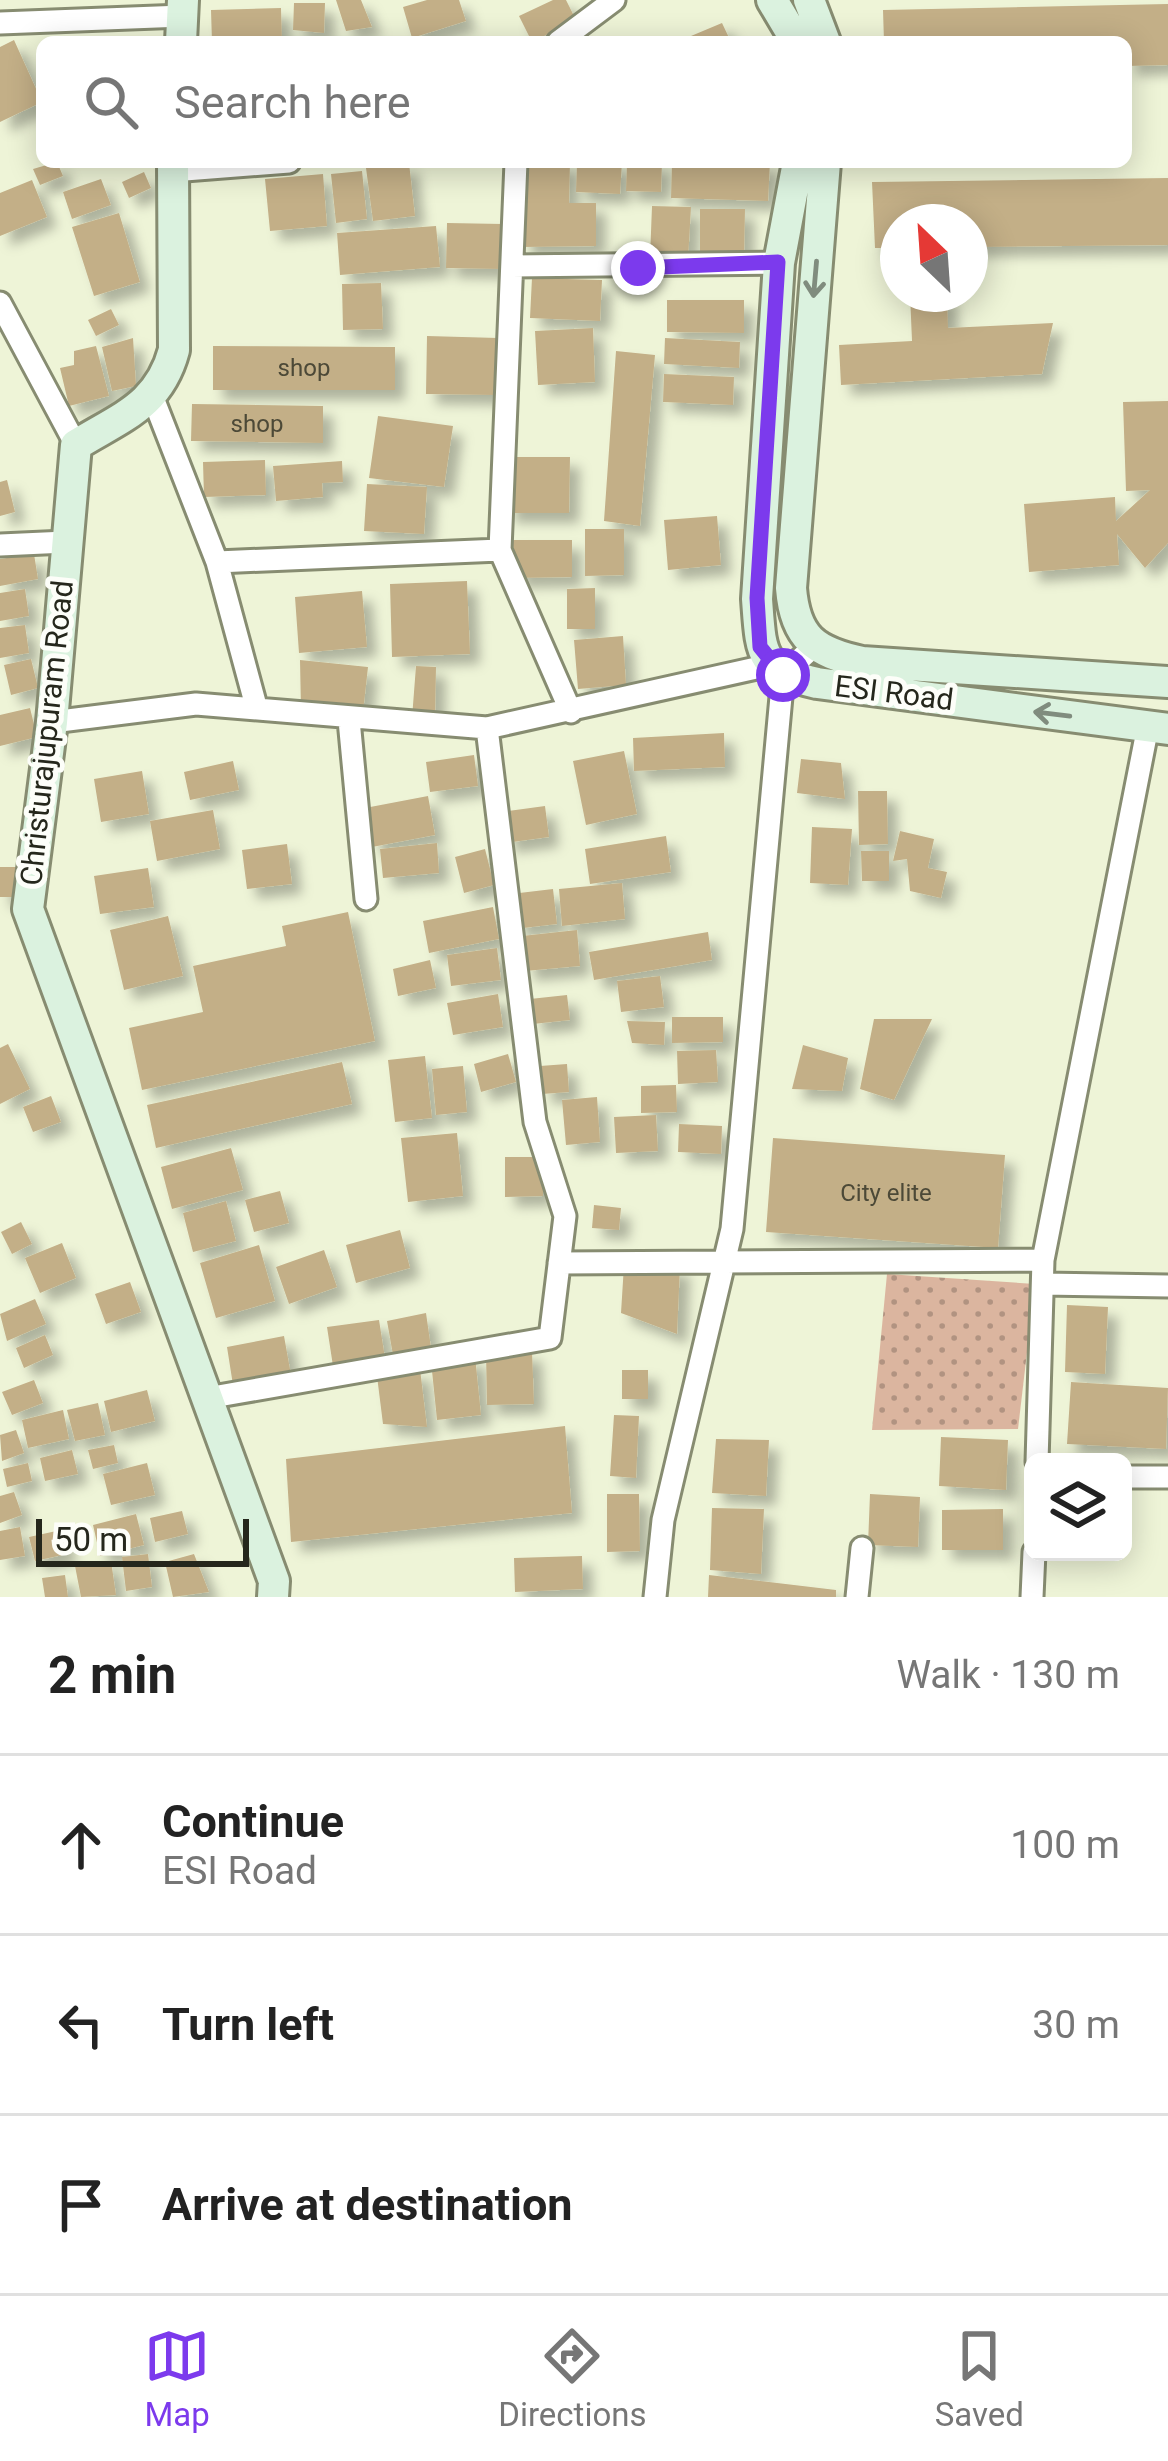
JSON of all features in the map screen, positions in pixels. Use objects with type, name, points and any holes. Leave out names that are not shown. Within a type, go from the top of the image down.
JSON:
[{"type":"street","points":[[566,36],[614,0]]},
{"type":"street","points":[[772,0],[793,36]]},
{"type":"street","points":[[809,0],[823,36]]},
{"type":"street","points":[[0,23],[182,19]]},
{"type":"street","points":[[0,303],[76,445],[153,398],[174,350],[172,168]]},
{"type":"street","points":[[516,168],[500,550],[572,712]]},
{"type":"street","points":[[656,1597],[663,1520],[732,1229],[777,670],[760,647],[757,598],[778,262],[797,168]]},
{"type":"street","name":"ESI Road","points":[[825,168],[791,588],[799,630],[812,648],[862,662],[1168,682]]},
{"type":"street","points":[[512,266],[778,262]]},
{"type":"street","points":[[153,398],[217,562],[256,706]]},
{"type":"street","name":"Christurajupuram Road","points":[[76,445],[52,722],[14,906],[207,1398],[274,1581],[272,1597]]},
{"type":"street","points":[[0,545],[66,542]]},
{"type":"street","points":[[217,562],[500,550]]},
{"type":"street","points":[[52,722],[196,704],[487,728],[777,670],[812,648]]},
{"type":"street","name":"ESI Road","points":[[777,670],[1158,728]]},
{"type":"street","points":[[349,720],[366,899]]},
{"type":"street","points":[[207,1398],[550,1338],[565,1216],[535,1122],[487,728]]},
{"type":"street","points":[[1037,1453],[1043,1260],[1158,728]]},
{"type":"street","points":[[559,1263],[723,1266],[1043,1260]]},
{"type":"street","points":[[1043,1284],[1168,1286]]},
{"type":"street","points":[[1132,1477],[1168,1477]]},
{"type":"street","points":[[857,1597],[862,1548]]},
{"type":"street","points":[[1032,1597],[1034,1561]]},
{"type":"shaded area","points":[[887,1274],[1035,1284],[1018,1429],[872,1430]]},
{"type":"building","points":[[336,0],[361,0],[372,27],[346,31]]},
{"type":"building","points":[[427,0],[459,0],[466,21],[411,36],[403,7]]},
{"type":"building","points":[[553,0],[566,0],[576,20],[544,36],[529,36],[519,16]]},
{"type":"building","points":[[294,3],[325,3],[324,33],[293,30]]},
{"type":"building","points":[[1168,4],[1168,65],[1132,66],[1132,36],[884,36],[883,10]]},
{"type":"building","points":[[281,8],[282,36],[212,36],[211,10]]},
{"type":"building","points":[[722,23],[728,36],[691,36]]},
{"type":"building","points":[[14,40],[36,89],[36,105],[0,122],[0,47]]},
{"type":"building","points":[[60,168],[63,176],[40,185],[33,169]]},
{"type":"building","points":[[366,168],[410,168],[415,216],[373,221]]},
{"type":"building","points":[[523,168],[570,168],[569,203],[596,203],[596,246],[521,247]]},
{"type":"building","points":[[577,168],[622,168],[620,194],[576,192]]},
{"type":"building","points":[[627,168],[662,168],[661,192],[626,191]]},
{"type":"building","points":[[672,168],[770,168],[768,201],[671,198]]},
{"type":"building","points":[[362,171],[367,219],[336,223],[331,174]]},
{"type":"building","points":[[144,172],[151,188],[129,198],[122,182]]},
{"type":"building","points":[[323,174],[327,226],[270,231],[265,179]]},
{"type":"building","points":[[1168,178],[1168,245],[988,247],[988,204],[880,204],[880,248],[875,248],[872,182]]},
{"type":"building","points":[[101,179],[111,205],[72,219],[63,192]]},
{"type":"building","points":[[32,180],[47,217],[0,236],[0,193]]},
{"type":"building","points":[[652,206],[691,207],[688,259],[650,258]]},
{"type":"building","points":[[700,209],[745,209],[744,257],[700,257]]},
{"type":"building","points":[[119,213],[140,282],[94,296],[72,227]]},
{"type":"building","points":[[447,223],[503,224],[503,269],[446,268]]},
{"type":"building","points":[[436,226],[440,267],[340,275],[337,233]]},
{"type":"building","points":[[532,278],[602,280],[600,321],[530,318]]},
{"type":"building","points":[[381,283],[383,329],[343,330],[342,284]]},
{"type":"building","points":[[667,300],[744,300],[744,333],[667,332]]},
{"type":"building","points":[[111,309],[119,325],[96,336],[88,320]]},
{"type":"building","points":[[911,312],[948,312],[948,328],[1053,323],[1042,374],[841,385],[839,345],[912,341]]},
{"type":"building","points":[[593,328],[595,382],[538,385],[535,331]]},
{"type":"building","points":[[427,336],[498,338],[496,395],[426,394]]},
{"type":"building","points":[[133,338],[136,386],[112,391],[102,347]]},
{"type":"building","points":[[665,338],[740,342],[739,368],[664,364]]},
{"type":"building","points":[[96,346],[109,396],[69,406],[60,368],[74,365],[74,351]]},
{"type":"building","points":[[213,346],[395,347],[395,390],[213,390]]},
{"type":"building","points":[[616,351],[655,355],[640,526],[604,521]]},
{"type":"building","points":[[664,374],[734,377],[733,405],[663,402]]},
{"type":"building","points":[[1168,401],[1168,543],[1145,568],[1117,534],[1119,565],[1029,572],[1024,504],[1115,497],[1116,521],[1150,490],[1126,491],[1123,402]]},
{"type":"building","points":[[192,404],[323,406],[323,443],[191,441]]},
{"type":"building","points":[[378,416],[453,426],[444,487],[369,478]]},
{"type":"building","points":[[505,457],[570,457],[569,513],[505,513]]},
{"type":"building","points":[[265,460],[266,495],[204,497],[203,462]]},
{"type":"building","points":[[342,461],[343,482],[322,483],[323,497],[276,501],[273,466]]},
{"type":"building","points":[[7,480],[15,512],[0,516],[0,482]]},
{"type":"building","points":[[367,484],[427,487],[424,534],[364,531]]},
{"type":"building","points":[[717,516],[721,565],[668,570],[664,520]]},
{"type":"building","points":[[585,529],[624,529],[624,575],[585,576]]},
{"type":"building","points":[[513,540],[572,540],[572,577],[513,578]]},
{"type":"building","points":[[34,554],[38,579],[0,586],[0,559]]},
{"type":"building","points":[[467,581],[470,654],[392,657],[390,584]]},
{"type":"building","points":[[595,588],[595,629],[567,629],[567,589]]},
{"type":"building","points":[[25,589],[29,616],[0,621],[0,593]]},
{"type":"building","points":[[362,591],[367,647],[299,653],[295,597]]},
{"type":"building","points":[[25,625],[29,653],[0,658],[0,628]]},
{"type":"building","points":[[623,636],[626,685],[578,689],[574,640]]},
{"type":"building","points":[[31,659],[38,688],[11,695],[4,665]]},
{"type":"building","points":[[300,660],[368,667],[363,712],[301,710]]},
{"type":"building","points":[[416,666],[436,667],[435,717],[412,718]]},
{"type":"building","points":[[30,708],[37,737],[0,746],[0,715]]},
{"type":"building","points":[[724,733],[725,767],[634,771],[633,738]]},
{"type":"building","points":[[624,751],[637,814],[586,825],[573,761]]},
{"type":"building","points":[[474,755],[478,786],[430,792],[426,762]]},
{"type":"building","points":[[801,759],[841,763],[845,799],[797,793]]},
{"type":"building","points":[[233,761],[239,790],[190,800],[184,772]]},
{"type":"building","points":[[142,771],[149,814],[101,822],[94,779]]},
{"type":"building","points":[[858,791],[887,791],[888,844],[859,845]]},
{"type":"building","points":[[428,796],[435,835],[372,847],[365,808]]},
{"type":"building","points":[[545,806],[549,837],[505,843],[501,812]]},
{"type":"building","points":[[213,810],[220,849],[157,861],[150,821]]},
{"type":"building","points":[[812,827],[852,829],[848,885],[810,883]]},
{"type":"building","points":[[900,831],[934,839],[928,868],[947,872],[941,898],[910,891],[907,859],[893,861]]},
{"type":"building","points":[[666,836],[671,872],[590,884],[585,849]]},
{"type":"building","points":[[437,843],[439,873],[383,878],[380,849]]},
{"type":"building","points":[[287,844],[292,884],[247,889],[242,850]]},
{"type":"building","points":[[485,849],[494,885],[464,893],[455,857]]},
{"type":"building","points":[[861,851],[889,851],[889,881],[862,881]]},
{"type":"building","points":[[0,867],[21,867],[21,897],[0,897]]},
{"type":"building","points":[[148,868],[154,907],[100,914],[94,876]]},
{"type":"building","points":[[622,883],[625,919],[562,926],[559,889]]},
{"type":"building","points":[[553,889],[557,924],[515,929],[511,894]]},
{"type":"building","points":[[493,907],[499,939],[429,953],[423,921]]},
{"type":"building","points":[[348,912],[375,1041],[142,1090],[129,1028],[203,1012],[193,966],[286,946],[282,926]]},
{"type":"building","points":[[168,916],[183,976],[124,990],[110,930]]},
{"type":"building","points":[[577,930],[580,966],[525,971],[522,936]]},
{"type":"building","points":[[708,932],[712,960],[594,980],[589,952]]},
{"type":"building","points":[[497,948],[501,980],[451,986],[447,955]]},
{"type":"building","points":[[430,960],[436,988],[398,996],[393,969]]},
{"type":"building","points":[[660,976],[664,1007],[621,1012],[617,981]]},
{"type":"building","points":[[498,994],[503,1027],[453,1035],[447,1003]]},
{"type":"building","points":[[567,995],[570,1020],[533,1024],[530,999]]},
{"type":"building","points":[[672,1017],[723,1017],[723,1042],[672,1043]]},
{"type":"building","points":[[874,1019],[932,1019],[894,1100],[860,1089]]},
{"type":"building","points":[[627,1021],[665,1022],[664,1045],[632,1043]]},
{"type":"building","points":[[8,1044],[30,1089],[0,1104],[0,1048]]},
{"type":"building","points":[[803,1045],[848,1058],[842,1091],[792,1089]]},
{"type":"building","points":[[716,1050],[718,1082],[678,1084],[677,1051]]},
{"type":"building","points":[[508,1054],[516,1082],[481,1092],[474,1064]]},
{"type":"building","points":[[425,1056],[432,1118],[395,1122],[388,1060]]},
{"type":"building","points":[[342,1062],[352,1104],[156,1148],[147,1105]]},
{"type":"building","points":[[567,1064],[569,1092],[542,1094],[540,1066]]},
{"type":"building","points":[[463,1066],[467,1112],[436,1115],[432,1069]]},
{"type":"building","points":[[676,1085],[677,1112],[641,1113],[641,1086]]},
{"type":"building","points":[[51,1096],[61,1122],[33,1132],[23,1107]]},
{"type":"building","points":[[597,1097],[600,1142],[566,1145],[562,1100]]},
{"type":"building","points":[[656,1115],[658,1151],[616,1153],[614,1117]]},
{"type":"building","points":[[679,1124],[722,1126],[721,1154],[678,1152]]},
{"type":"building","points":[[457,1133],[463,1196],[408,1202],[401,1138]]},
{"type":"building","points":[[773,1138],[1005,1155],[998,1248],[766,1232]]},
{"type":"building","points":[[231,1148],[243,1190],[172,1209],[161,1167]]},
{"type":"building","points":[[505,1157],[543,1157],[543,1196],[505,1197]]},
{"type":"building","points":[[280,1191],[289,1223],[254,1232],[245,1200]]},
{"type":"building","points":[[226,1201],[236,1241],[193,1252],[183,1213]]},
{"type":"building","points":[[594,1205],[621,1208],[619,1230],[592,1228]]},
{"type":"building","points":[[21,1222],[32,1244],[12,1254],[1,1232]]},
{"type":"building","points":[[400,1230],[410,1268],[356,1283],[346,1245]]},
{"type":"building","points":[[62,1243],[76,1278],[40,1293],[25,1258]]},
{"type":"building","points":[[259,1245],[275,1301],[216,1318],[200,1263]]},
{"type":"building","points":[[324,1250],[337,1287],[289,1304],[276,1267]]},
{"type":"building","points":[[624,1265],[680,1266],[677,1334],[621,1313]]},
{"type":"building","points":[[130,1282],[141,1312],[106,1324],[95,1294]]},
{"type":"building","points":[[35,1299],[46,1324],[7,1341],[0,1314]]},
{"type":"building","points":[[1067,1305],[1108,1307],[1105,1374],[1065,1372]]},
{"type":"building","points":[[426,1313],[431,1348],[393,1355],[387,1321]]},
{"type":"building","points":[[379,1320],[385,1358],[333,1366],[327,1327]]},
{"type":"building","points":[[45,1335],[53,1355],[24,1368],[16,1348]]},
{"type":"building","points":[[284,1336],[291,1375],[233,1385],[227,1347]]},
{"type":"building","points":[[532,1351],[534,1404],[487,1405],[486,1352]]},
{"type":"building","points":[[475,1356],[481,1415],[437,1420],[431,1361]]},
{"type":"building","points":[[420,1369],[427,1427],[383,1424],[377,1376]]},
{"type":"building","points":[[622,1370],[648,1370],[648,1399],[622,1399]]},
{"type":"building","points":[[34,1380],[43,1403],[12,1415],[2,1392]]},
{"type":"building","points":[[1071,1382],[1168,1388],[1166,1449],[1067,1444]]},
{"type":"building","points":[[147,1390],[155,1421],[111,1432],[104,1401]]},
{"type":"building","points":[[98,1403],[105,1435],[75,1441],[67,1410]]},
{"type":"building","points":[[63,1410],[69,1439],[28,1448],[22,1420]]},
{"type":"building","points":[[614,1415],[639,1416],[636,1478],[610,1476]]},
{"type":"building","points":[[565,1426],[572,1513],[291,1542],[286,1459]]},
{"type":"building","points":[[16,1430],[24,1453],[2,1461],[0,1435]]},
{"type":"building","points":[[941,1437],[1008,1440],[1006,1490],[939,1486]]},
{"type":"building","points":[[716,1439],[769,1440],[766,1496],[712,1493]]},
{"type":"building","points":[[114,1445],[118,1463],[93,1469],[88,1450]]},
{"type":"building","points":[[72,1450],[78,1474],[45,1481],[40,1458]]},
{"type":"building","points":[[28,1463],[32,1481],[7,1487],[3,1469]]},
{"type":"building","points":[[147,1463],[155,1495],[111,1505],[103,1474]]},
{"type":"building","points":[[14,1492],[22,1515],[0,1523],[0,1496]]},
{"type":"building","points":[[607,1494],[639,1494],[640,1551],[607,1552]]},
{"type":"building","points":[[870,1494],[920,1497],[918,1547],[868,1545]]},
{"type":"building","points":[[712,1508],[764,1509],[761,1574],[710,1570]]},
{"type":"building","points":[[1003,1509],[1003,1550],[942,1550],[942,1510]]},
{"type":"building","points":[[182,1511],[188,1534],[155,1542],[150,1518]]},
{"type":"building","points":[[136,1514],[144,1545],[100,1556],[93,1525]]},
{"type":"building","points":[[20,1527],[25,1556],[0,1560],[0,1531]]},
{"type":"building","points":[[61,1530],[67,1554],[35,1561],[29,1537]]},
{"type":"building","points":[[148,1554],[152,1587],[126,1591],[122,1557]]},
{"type":"building","points":[[194,1554],[209,1592],[173,1597],[165,1562]]},
{"type":"building","points":[[582,1556],[583,1589],[515,1592],[514,1558]]},
{"type":"building","points":[[111,1561],[116,1595],[81,1597],[75,1566]]},
{"type":"building","points":[[65,1575],[68,1597],[45,1597],[42,1578]]},
{"type":"building","points":[[709,1575],[836,1590],[836,1597],[708,1597]]},
{"type":"route","points":[[638,268],[778,262],[757,598],[760,647],[783,675]]}]
